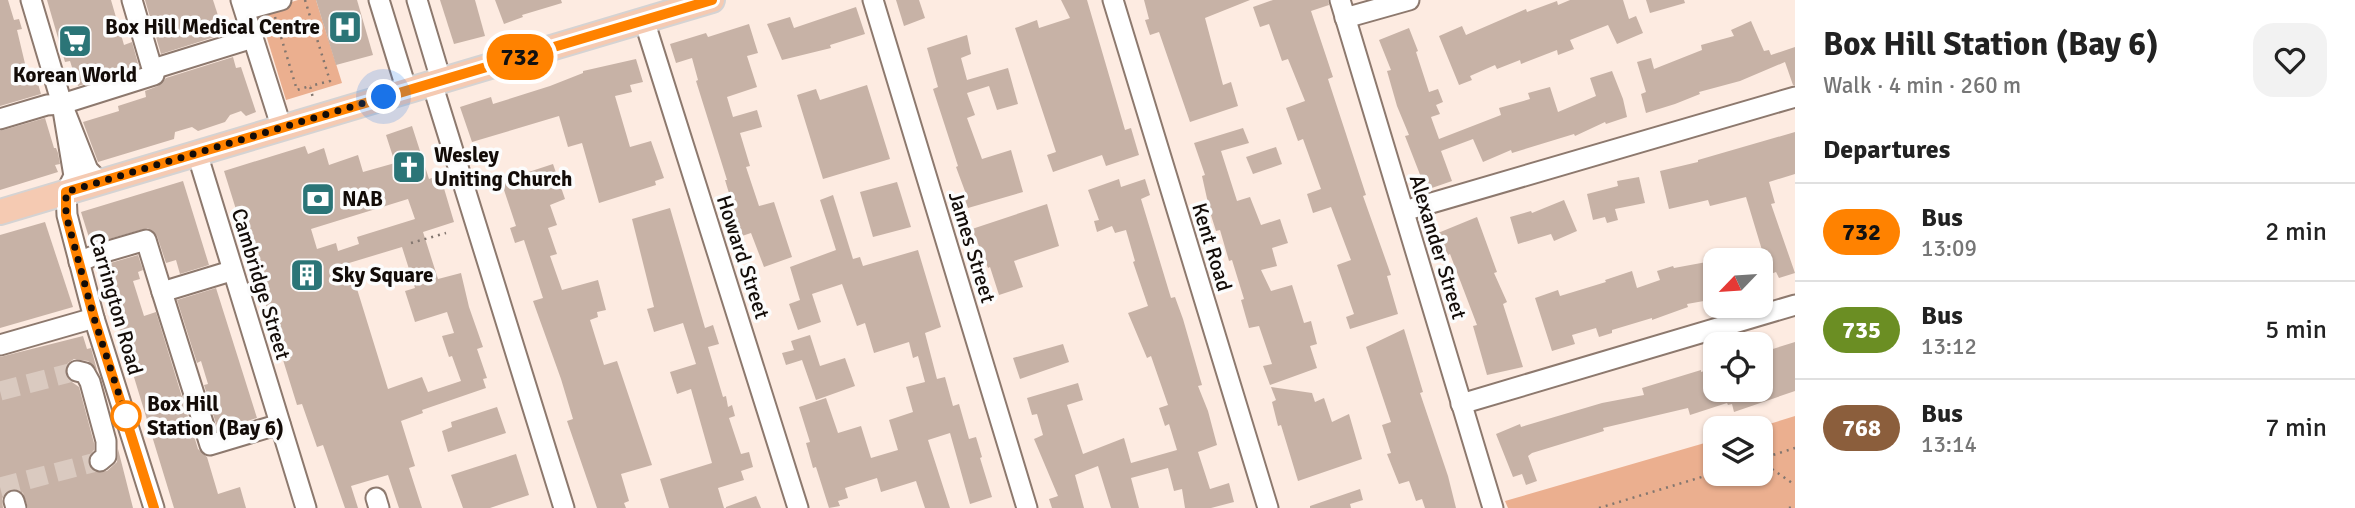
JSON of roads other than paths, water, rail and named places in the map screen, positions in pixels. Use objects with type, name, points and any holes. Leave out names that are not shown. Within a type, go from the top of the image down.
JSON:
[{"type":"main road","points":[[0,212],[437,82],[649,12],[712,0]]},
{"type":"street","points":[[31,0],[62,104],[88,170],[100,182]]},
{"type":"street","points":[[0,119],[47,105],[62,104],[154,75],[132,0]]},
{"type":"street","points":[[379,0],[407,91]]},
{"type":"street","points":[[417,0],[437,82],[564,508]]},
{"type":"street","name":"James Street","points":[[873,0],[1027,508]]},
{"type":"street","name":"Kent Road","points":[[1113,0],[1268,508]]},
{"type":"street","points":[[1343,9],[1409,0]]},
{"type":"street","points":[[276,2],[243,5],[282,129]]},
{"type":"street","name":"Alexander Street","points":[[1343,9],[1493,508]]},
{"type":"street","name":"Howard Street","points":[[649,12],[798,508]]},
{"type":"street","points":[[153,69],[253,38]]},
{"type":"street","points":[[1404,211],[1795,97]]},
{"type":"street","name":"Carrington Road","points":[[62,104],[74,176],[66,192],[66,215],[94,318],[154,508]]},
{"type":"street","name":"Cambridge Street","points":[[197,153],[231,271],[306,508]]},
{"type":"street","points":[[79,262],[146,240],[210,445],[280,424]]},
{"type":"street","points":[[163,292],[231,271]]},
{"type":"street","points":[[1461,404],[1795,305]]},
{"type":"street","points":[[0,345],[94,318]]},
{"type":"street","points":[[77,371],[85,373],[90,382],[103,432],[107,453],[100,461]]},
{"type":"tunnel","points":[[0,391],[77,371]]},
{"type":"tunnel","points":[[0,487],[100,461]]},
{"type":"place","name":"Box Hill Medical Centre","points":[[345,27]]},
{"type":"place","name":"Korean World","points":[[75,41]]},
{"type":"place","name":"Wesley Uniting Church","points":[[409,167]]},
{"type":"place","name":"NAB","points":[[318,199]]},
{"type":"place","name":"Sky Square","points":[[307,275]]},
{"type":"place","name":"Box Hill Station (Bay 6)","points":[[126,416]]}]
